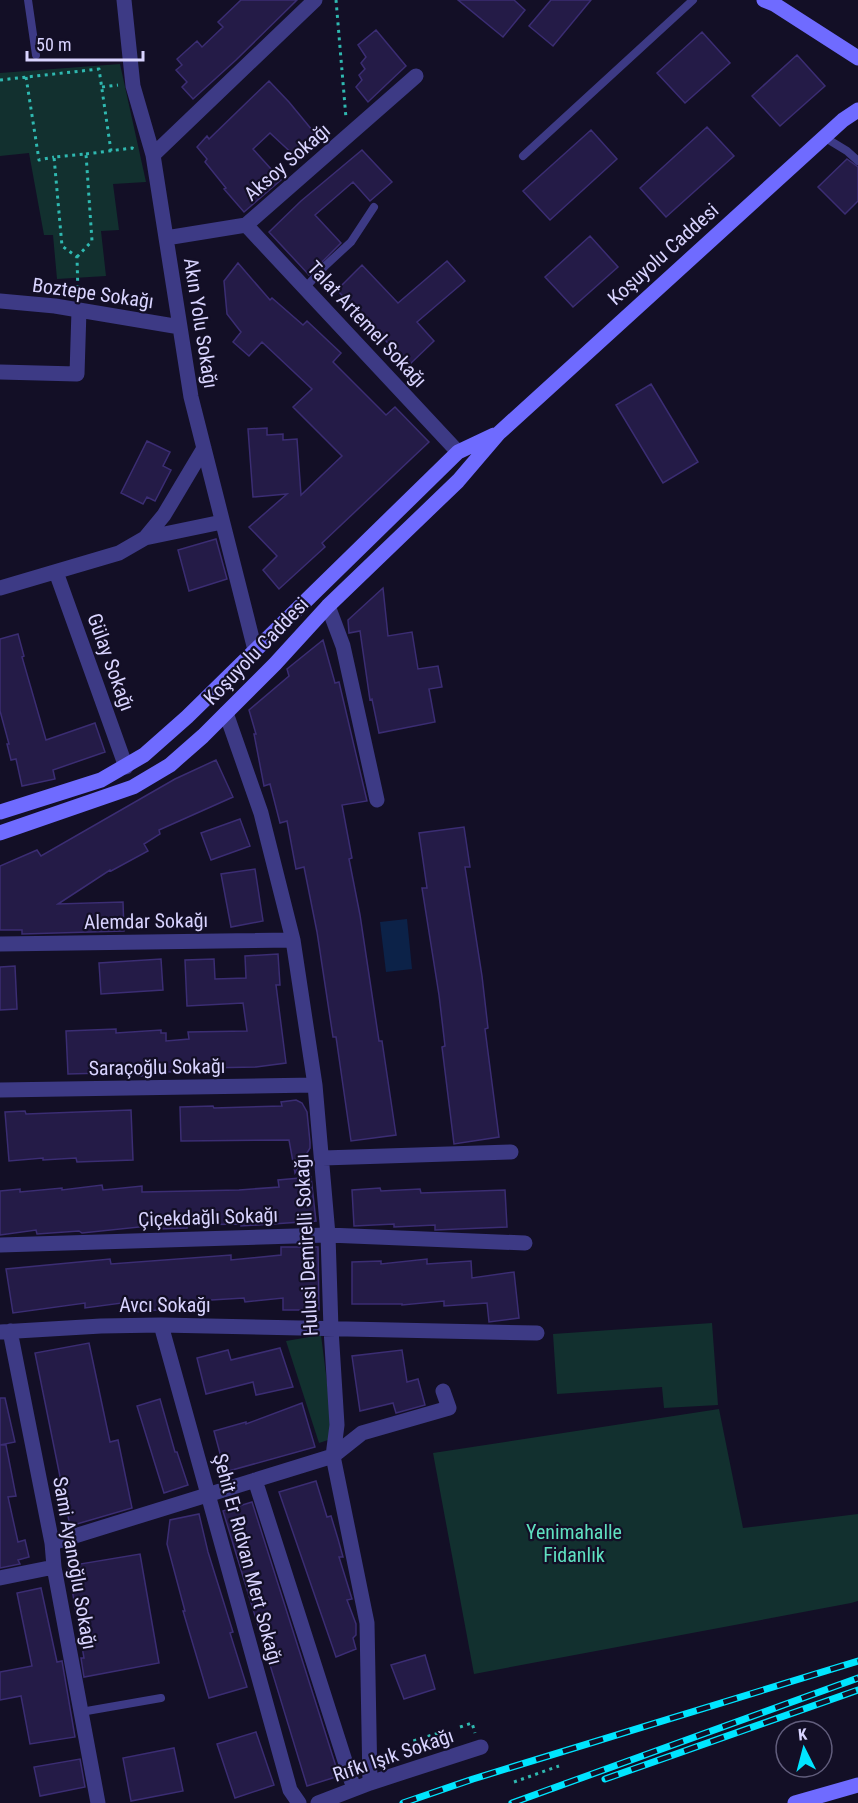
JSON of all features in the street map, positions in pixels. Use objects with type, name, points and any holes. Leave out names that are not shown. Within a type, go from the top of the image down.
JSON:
[{"type":"street","name":"Akın Yolu Sokağı","points":[[124,0],[133,87],[153,155],[191,397],[255,650]]},
{"type":"street","points":[[153,155],[315,0]]},
{"type":"street","points":[[764,0],[774,4],[858,58]]},
{"type":"street","name":"Aksoy Sokağı","points":[[166,238],[246,225],[416,76]]},
{"type":"street","name":"Koşuyolu Caddesi","points":[[1,828],[133,788],[170,765],[226,713],[328,606],[458,481],[499,433],[824,137],[858,110]]},
{"type":"street","name":"Talat Artemel Sokağı","points":[[246,225],[458,452]]},
{"type":"street","name":"Boztepe Sokağı","points":[[0,301],[79,310],[180,327]]},
{"type":"street","points":[[0,372],[77,374],[79,310]]},
{"type":"street","name":"Koşuyolu Caddesi","points":[[0,812],[101,780],[144,755],[458,452],[499,433]]},
{"type":"street","points":[[145,538],[164,515],[204,448]]},
{"type":"street","points":[[0,588],[119,553],[145,538],[222,522]]},
{"type":"street","name":"Gülay Sokağı","points":[[56,572],[126,767]]},
{"type":"street","points":[[328,606],[344,646],[377,800]]},
{"type":"street","points":[[255,650],[275,664]]},
{"type":"street","name":"Hulusi Demirelli Sokağı","points":[[226,713],[261,813],[293,940],[315,1084],[328,1235],[337,1425],[333,1456],[367,1623],[370,1783]]},
{"type":"street","points":[[126,767],[133,788]]},
{"type":"street","name":"Alemdar Sokağı","points":[[0,944],[293,940]]},
{"type":"street","name":"Saraçoğlu Sokağı","points":[[0,1090],[315,1084]]},
{"type":"street","points":[[323,1158],[512,1152]]},
{"type":"street","name":"Çiçekdağlı Sokağı","points":[[0,1245],[328,1235],[525,1243]]},
{"type":"street","name":"Avcı Sokağı","points":[[5,1332],[161,1324],[537,1333]]},
{"type":"street","name":"Şehit Er Rıdvan Mert Sokağı","points":[[161,1324],[290,1790],[299,1803]]},
{"type":"street","name":"Sami Ayanoğlu Sokağı","points":[[5,1332],[52,1543],[54,1567],[98,1803]]},
{"type":"street","points":[[52,1543],[333,1456],[362,1433],[449,1408],[443,1391]]},
{"type":"street","points":[[255,1480],[354,1789]]},
{"type":"street","points":[[0,1578],[54,1567]]},
{"type":"street","name":"Rıfkı Işık Sokağı","points":[[318,1803],[370,1783],[481,1747]]},
{"type":"street","points":[[795,1803],[858,1785]]},
{"type":"lane","points":[[28,0],[36,55]]},
{"type":"lane","points":[[523,156],[693,0]]},
{"type":"lane","points":[[824,137],[847,151],[858,161]]},
{"type":"lane","points":[[305,288],[351,242],[374,207]]},
{"type":"lane","points":[[81,1712],[161,1698]]},
{"type":"path","points":[[336,0],[348,136]]},
{"type":"path","points":[[0,80],[99,69],[111,151]]},
{"type":"path","points":[[26,77],[39,160],[132,148],[153,155]]},
{"type":"path","points":[[79,310],[77,257],[92,241],[86,154]]},
{"type":"path","points":[[54,158],[62,246],[77,257]]},
{"type":"path","points":[[460,1726],[472,1723],[481,1747]]},
{"type":"path","points":[[410,1742],[442,1732]]},
{"type":"path","points":[[514,1782],[559,1766]]},
{"type":"green space","points":[[120,64],[146,182],[113,184],[119,230],[101,231],[106,276],[57,279],[53,235],[44,235],[29,153],[0,156],[0,73]]},
{"type":"green space","points":[[712,1323],[718,1405],[664,1408],[662,1387],[557,1394],[553,1334]]},
{"type":"green space","points":[[321,1335],[334,1438],[319,1443],[286,1341]]},
{"type":"green space","name":"Yenimahalle Fidanlık","points":[[719,1409],[743,1528],[858,1514],[858,1601],[474,1674],[433,1453]]},
{"type":"water","points":[[407,919],[412,969],[386,972],[380,922]]},
{"type":"building","points":[[241,0],[297,0],[193,99],[182,87],[187,82],[176,70],[182,65],[177,59],[197,41],[202,47],[223,27],[218,22]]},
{"type":"building","points":[[458,0],[514,0],[525,10],[503,37]]},
{"type":"building","points":[[551,0],[591,0],[553,46],[529,26]]},
{"type":"building","points":[[376,30],[406,66],[368,102],[356,87],[362,80],[359,75],[365,69],[361,63],[366,57],[358,45]]},
{"type":"building","points":[[702,32],[730,63],[685,103],[657,73]]},
{"type":"building","points":[[797,55],[825,86],[780,126],[752,96]]},
{"type":"building","points":[[269,81],[317,136],[298,159],[270,133],[253,149],[281,180],[244,212],[224,189],[226,188],[205,162],[207,159],[197,147],[207,136],[209,139]]},
{"type":"building","points":[[707,127],[734,156],[666,217],[640,188]]},
{"type":"building","points":[[591,130],[617,159],[550,220],[523,191]]},
{"type":"building","points":[[362,150],[392,182],[370,201],[353,182],[315,215],[341,243],[309,275],[269,232],[301,201]]},
{"type":"building","points":[[847,159],[858,167],[858,201],[845,214],[818,187]]},
{"type":"building","points":[[590,236],[618,267],[573,307],[545,277]]},
{"type":"building","points":[[447,261],[465,281],[417,322],[434,341],[409,365],[337,290],[362,265],[398,303]]},
{"type":"building","points":[[238,263],[270,300],[272,298],[303,325],[307,321],[341,353],[333,362],[386,415],[395,407],[429,442],[322,543],[325,547],[279,589],[263,570],[277,556],[249,527],[287,494],[253,497],[248,429],[267,428],[267,435],[283,434],[283,440],[297,439],[301,495],[342,456],[293,407],[312,389],[262,342],[249,356],[233,342],[241,332],[227,314],[224,281]]},
{"type":"building","points":[[651,384],[698,462],[663,483],[616,405]]},
{"type":"building","points":[[147,441],[170,452],[163,466],[171,470],[155,501],[147,497],[143,504],[121,493]]},
{"type":"building","points":[[216,539],[227,579],[189,591],[178,550]]},
{"type":"building","points":[[383,588],[388,636],[412,632],[418,669],[438,666],[442,687],[429,689],[435,722],[379,733],[372,699],[370,700],[360,631],[349,633],[348,620]]},
{"type":"building","points":[[18,634],[24,656],[22,657],[46,740],[95,723],[105,752],[53,770],[55,779],[22,786],[16,759],[11,760],[0,711],[0,639]]},
{"type":"building","points":[[323,640],[335,683],[339,682],[367,801],[342,805],[352,858],[349,859],[379,1041],[382,1041],[396,1135],[351,1141],[336,1037],[333,1037],[317,932],[304,867],[296,869],[287,821],[280,823],[270,784],[264,786],[254,734],[256,734],[249,710],[289,676],[287,669]]},
{"type":"building","points":[[216,760],[233,797],[159,830],[160,834],[144,844],[148,851],[110,870],[58,904],[123,902],[124,931],[22,934],[22,930],[0,930],[0,866],[37,850],[41,856],[175,779]]},
{"type":"building","points":[[240,819],[250,846],[211,860],[201,833]]},
{"type":"building","points":[[464,827],[470,867],[465,867],[482,976],[488,1028],[485,1029],[499,1137],[454,1144],[442,1047],[445,1046],[439,995],[422,888],[427,888],[419,833]]},
{"type":"building","points":[[255,869],[263,921],[231,927],[221,874]]},
{"type":"building","points":[[278,954],[280,985],[276,985],[286,1063],[256,1067],[204,1068],[204,1071],[163,1072],[163,1074],[141,1076],[141,1072],[68,1074],[66,1031],[116,1029],[116,1033],[161,1030],[161,1033],[166,1033],[166,1041],[189,1039],[188,1032],[247,1031],[243,1003],[187,1006],[185,960],[214,959],[215,979],[246,978],[245,956]]},
{"type":"building","points":[[161,959],[163,990],[101,994],[99,963]]},
{"type":"building","points":[[15,966],[17,1009],[0,1010],[0,967]]},
{"type":"building","points":[[296,1100],[302,1103],[307,1112],[310,1148],[295,1173],[289,1140],[181,1141],[180,1107],[282,1106],[281,1102]]},
{"type":"building","points":[[131,1110],[133,1160],[77,1162],[76,1158],[43,1160],[43,1158],[9,1161],[5,1112],[25,1111],[26,1114]]},
{"type":"building","points":[[311,1177],[316,1221],[241,1226],[241,1224],[187,1225],[187,1228],[158,1229],[158,1225],[82,1233],[79,1231],[37,1234],[36,1230],[0,1235],[0,1191],[20,1189],[20,1192],[62,1188],[62,1190],[102,1185],[103,1190],[142,1186],[142,1192],[239,1190],[279,1187],[278,1180]]},
{"type":"building","points":[[380,1188],[381,1191],[420,1189],[421,1193],[505,1190],[507,1227],[435,1230],[435,1225],[354,1226],[352,1190]]},
{"type":"building","points":[[281,1247],[318,1247],[319,1310],[283,1310],[283,1298],[245,1302],[244,1298],[195,1301],[196,1306],[147,1311],[130,1312],[129,1302],[85,1308],[85,1303],[13,1313],[6,1269],[110,1259],[111,1264],[231,1255],[231,1260],[281,1255]]},
{"type":"building","points":[[427,1259],[427,1264],[471,1261],[472,1278],[514,1272],[519,1318],[489,1322],[487,1303],[444,1306],[444,1301],[402,1305],[352,1304],[352,1262],[381,1261],[381,1264]]},
{"type":"building","points":[[89,1343],[110,1442],[118,1440],[132,1508],[70,1526],[35,1353]]},
{"type":"building","points":[[280,1348],[293,1387],[256,1395],[253,1382],[206,1394],[197,1358],[228,1350],[231,1360]]},
{"type":"building","points":[[402,1350],[407,1382],[418,1379],[425,1405],[396,1413],[393,1403],[360,1411],[352,1356]]},
{"type":"building","points":[[0,1398],[5,1398],[15,1442],[0,1445]]},
{"type":"building","points":[[160,1399],[175,1452],[177,1452],[188,1485],[164,1493],[137,1406]]},
{"type":"building","points":[[302,1403],[315,1447],[225,1472],[214,1431],[246,1422],[246,1424]]},
{"type":"building","points":[[0,1445],[6,1445],[16,1496],[8,1497],[18,1542],[25,1540],[29,1557],[18,1560],[20,1564],[0,1568]]},
{"type":"building","points":[[316,1481],[327,1517],[331,1516],[338,1539],[343,1557],[339,1557],[352,1599],[347,1600],[356,1624],[356,1635],[353,1638],[356,1649],[336,1657],[279,1492]]},
{"type":"building","points":[[252,1502],[339,1776],[307,1786],[223,1511]]},
{"type":"building","points":[[199,1514],[208,1552],[233,1632],[230,1633],[247,1687],[209,1698],[183,1611],[185,1611],[167,1544],[170,1520]]},
{"type":"building","points":[[140,1554],[159,1663],[84,1677],[81,1658],[84,1658],[68,1566]]},
{"type":"building","points":[[41,1588],[57,1662],[62,1661],[75,1737],[30,1744],[21,1696],[0,1700],[0,1672],[32,1666],[17,1593]]},
{"type":"building","points":[[425,1655],[435,1689],[404,1699],[391,1665]]},
{"type":"building","points":[[256,1732],[274,1785],[235,1798],[217,1744]]},
{"type":"building","points":[[174,1748],[183,1791],[131,1801],[123,1758]]},
{"type":"building","points":[[80,1759],[85,1787],[40,1796],[34,1767]]},
{"type":"railway","points":[[403,1803],[473,1779],[858,1661]]},
{"type":"railway","points":[[512,1803],[858,1678]]},
{"type":"railway","points":[[605,1779],[858,1690]]}]
